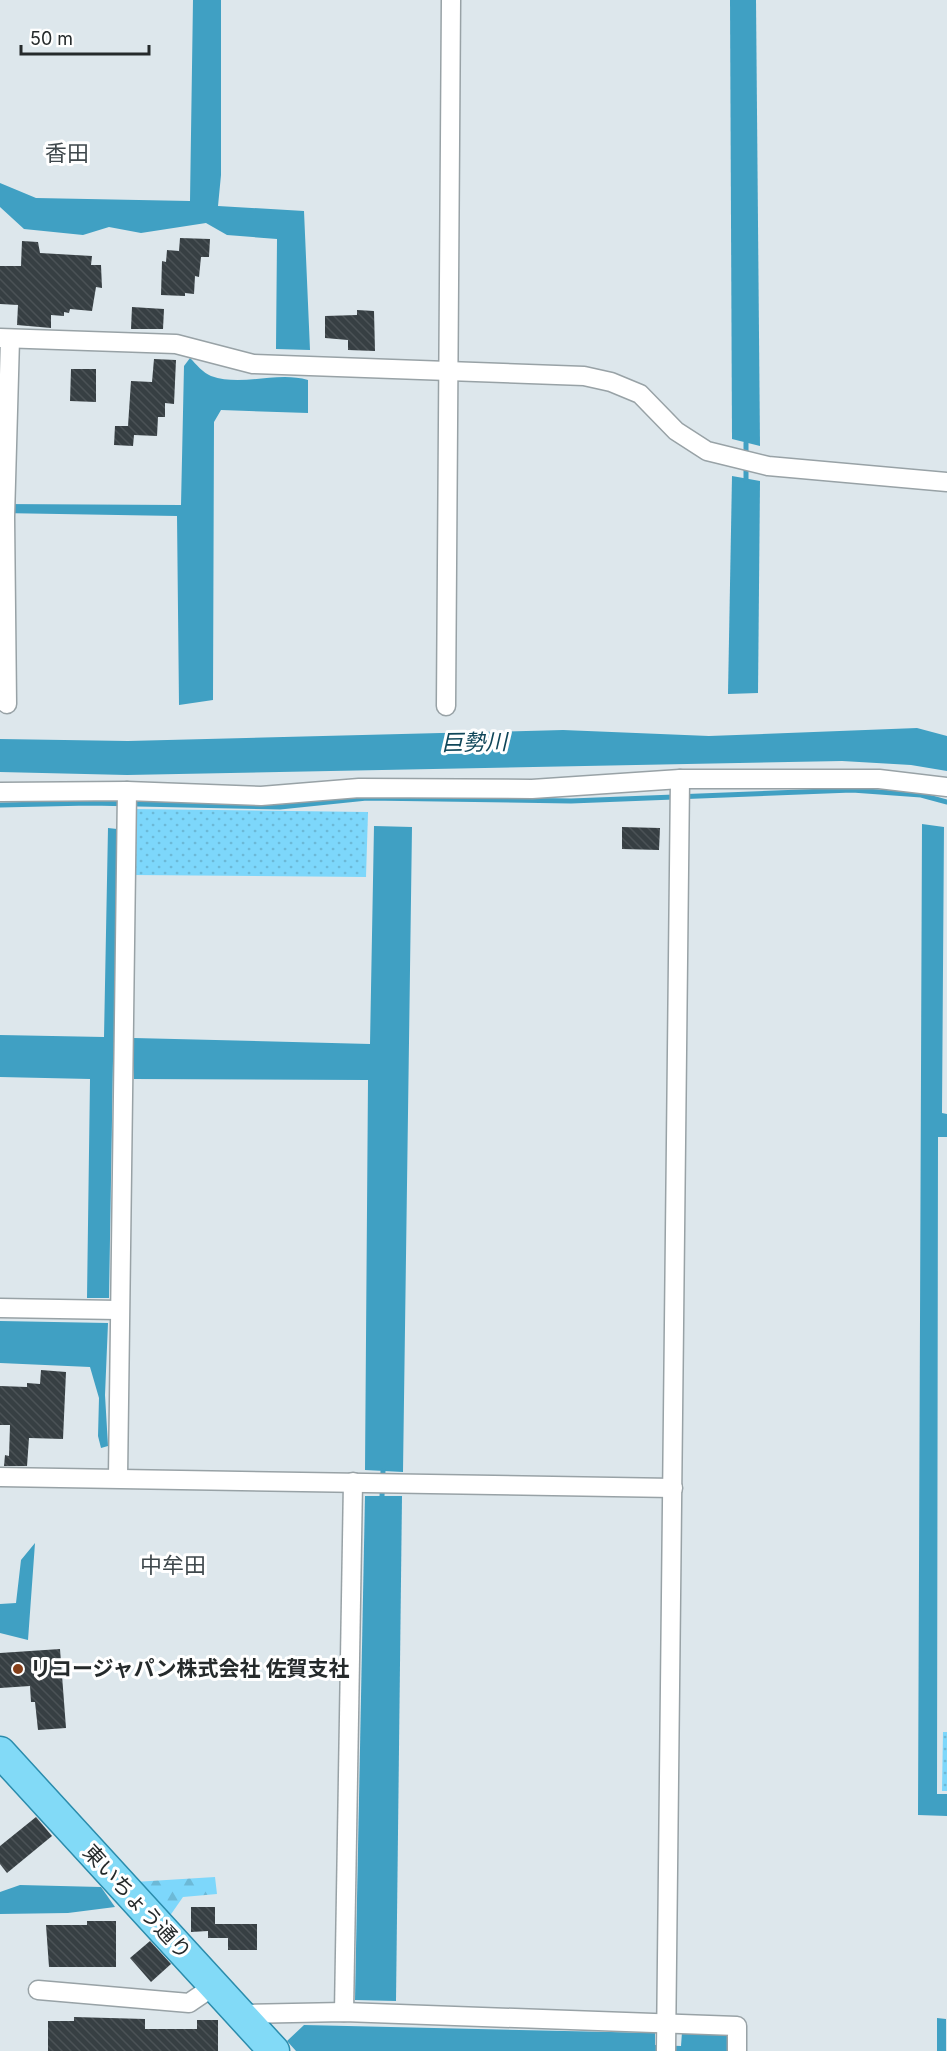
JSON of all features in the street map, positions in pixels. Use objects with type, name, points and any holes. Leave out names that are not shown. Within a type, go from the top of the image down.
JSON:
[{"type":"main road","name":"東いちょう通り","points":[[0,1752],[274,2051]]},
{"type":"street","points":[[446,706],[451,0]]},
{"type":"street","points":[[7,704],[5,339],[176,344],[253,364],[584,376],[611,382],[640,394],[676,431],[707,451],[746,461],[947,482]]},
{"type":"street","points":[[666,2038],[680,779]]},
{"type":"street","points":[[0,792],[127,800],[261,796],[359,788],[532,789],[680,779],[879,779],[947,788]]},
{"type":"street","points":[[118,1477],[118,1310],[127,800]]},
{"type":"street","points":[[0,1308],[118,1310]]},
{"type":"street","points":[[0,1478],[118,1477],[673,1488]]},
{"type":"street","points":[[344,2012],[352,1482]]},
{"type":"street","points":[[38,1990],[189,2003],[214,1986]]},
{"type":"street","points":[[240,2014],[344,2012],[666,2038],[737,2026],[737,2051]]},
{"type":"green space","points":[[133,809],[368,812],[366,877],[132,875]]},
{"type":"green space","points":[[943,1732],[947,1732],[947,1791],[942,1791]]},
{"type":"green space","points":[[215,1877],[217,1894],[183,1897],[167,1920],[134,1882]]},
{"type":"water","points":[[193,0],[221,0],[221,175],[218,206],[304,211],[310,350],[276,349],[277,239],[227,235],[206,223],[141,233],[109,227],[83,235],[24,229],[0,207],[0,183],[36,198],[190,201]]},
{"type":"water","points":[[730,0],[756,0],[760,446],[732,439]]},
{"type":"water","points":[[190,358],[208,375],[223,379],[284,377],[308,380],[308,413],[221,410],[214,422],[213,700],[179,705],[177,516],[0,513],[0,504],[181,505],[184,366]]},
{"type":"water","points":[[732,476],[760,481],[758,693],[728,694]]},
{"type":"water","name":"巨勢川","points":[[917,728],[947,736],[947,771],[911,765],[842,761],[127,775],[0,772],[0,739],[128,741],[563,730],[709,736]]},
{"type":"water","points":[[922,824],[944,827],[942,1113],[947,1114],[947,1137],[938,1137],[937,1794],[947,1794],[947,1816],[918,1815]]},
{"type":"water","points":[[374,826],[412,827],[403,1472],[365,1470],[368,1080],[134,1079],[133,1060],[113,1061],[109,1298],[87,1298],[90,1079],[0,1077],[0,1035],[104,1037],[108,828],[117,829],[115,1056],[133,1053],[134,1038],[370,1044]]},
{"type":"water","points":[[0,1321],[108,1323],[105,1395],[108,1446],[101,1448],[98,1436],[99,1398],[90,1367],[0,1363]]},
{"type":"water","points":[[365,1496],[402,1496],[396,2001],[355,2000]]},
{"type":"water","points":[[35,1543],[28,1640],[0,1633],[0,1604],[16,1603],[21,1560]]},
{"type":"water","points":[[20,1885],[101,1887],[115,1907],[68,1913],[0,1914],[0,1892]]},
{"type":"water","points":[[937,2018],[946,2019],[946,2051],[937,2051]]},
{"type":"water","points":[[304,2025],[655,2033],[655,2045],[681,2046],[682,2032],[727,2035],[727,2051],[296,2051],[287,2041]]},
{"type":"building","points":[[180,238],[210,239],[209,257],[201,257],[199,277],[195,276],[194,294],[161,295],[162,261],[166,262],[167,250],[179,251]]},
{"type":"building","points":[[22,241],[38,242],[40,253],[92,256],[91,265],[101,265],[102,288],[96,287],[92,311],[70,309],[69,313],[64,312],[64,316],[51,315],[51,328],[17,325],[18,305],[0,304],[0,266],[21,266]]},
{"type":"building","points":[[132,307],[164,309],[163,329],[131,329]]},
{"type":"building","points":[[357,310],[374,311],[375,351],[348,350],[348,340],[325,338],[325,316],[357,315]]},
{"type":"building","points":[[154,359],[176,360],[174,404],[165,403],[165,417],[158,417],[157,436],[134,435],[133,446],[114,445],[115,426],[128,426],[131,381],[152,382]]},
{"type":"building","points":[[71,369],[96,369],[96,402],[70,401]]},
{"type":"building","points":[[622,827],[660,828],[659,850],[622,849]]},
{"type":"building","points":[[41,1370],[66,1372],[63,1439],[29,1438],[27,1466],[4,1466],[5,1455],[9,1456],[10,1425],[0,1425],[0,1386],[27,1387],[27,1383],[40,1384]]},
{"type":"building","points":[[60,1649],[66,1728],[38,1730],[35,1702],[31,1702],[30,1686],[0,1688],[0,1653]]},
{"type":"building","points":[[36,1817],[52,1836],[7,1873],[0,1864],[0,1846]]},
{"type":"building","points":[[191,1907],[215,1907],[215,1924],[257,1924],[257,1950],[228,1950],[228,1938],[208,1938],[208,1931],[191,1932]]},
{"type":"building","points":[[87,1921],[116,1921],[116,1967],[49,1967],[46,1925],[87,1925]]},
{"type":"building","points":[[150,1941],[171,1964],[151,1982],[130,1958]]},
{"type":"building","points":[[74,2017],[145,2019],[145,2029],[197,2029],[197,2020],[218,2020],[218,2051],[48,2051],[48,2021],[74,2021]]},
{"type":"waterway","points":[[746,443],[746,456]]},
{"type":"waterway","points":[[746,465],[746,479]]},
{"type":"waterway","points":[[0,805],[90,803],[280,807],[367,798],[571,801],[852,790],[921,795],[947,802]]},
{"type":"waterway","points":[[382,1496],[383,1471]]},
{"type":"place","name":"リコージャパン株式会社 佐賀支社","points":[[18,1669]]},
{"type":"district","name":"香田","points":[[67,153]]},
{"type":"district","name":"中牟田","points":[[173,1565]]}]
